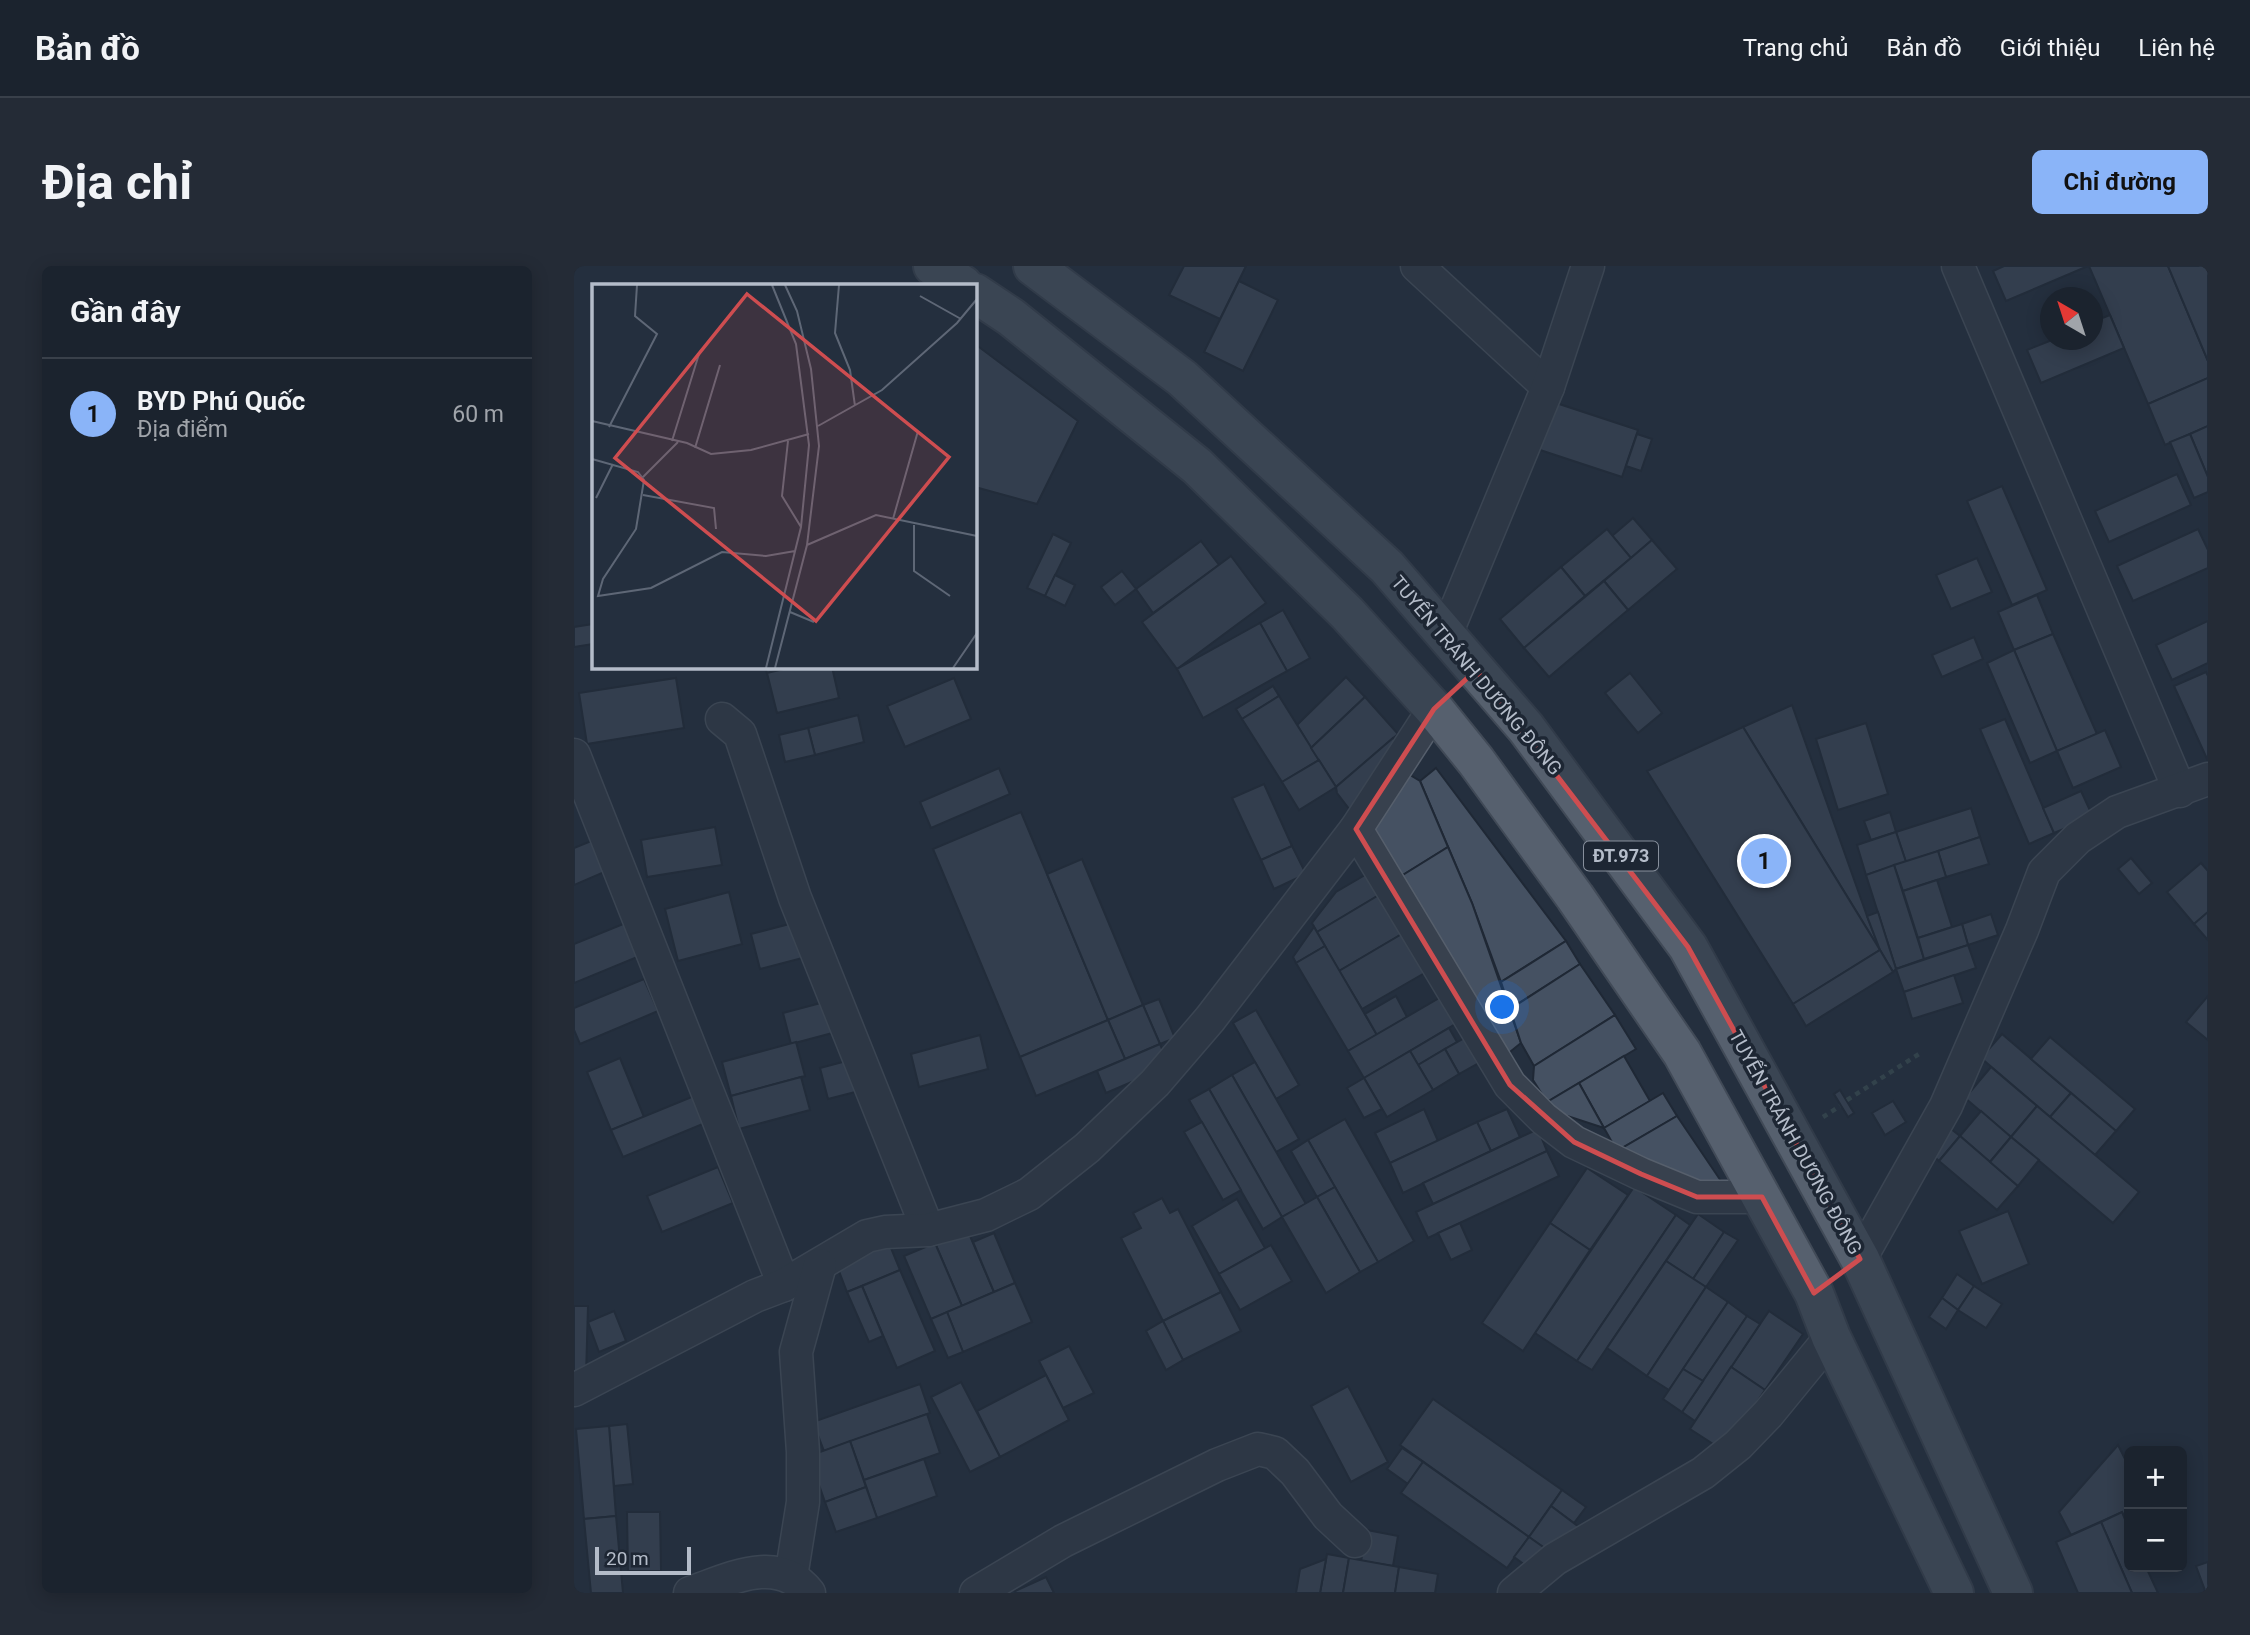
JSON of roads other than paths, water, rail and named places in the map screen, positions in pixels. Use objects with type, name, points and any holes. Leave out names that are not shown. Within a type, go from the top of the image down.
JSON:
[{"type":"main road","points":[[933,266],[961,284]]},
{"type":"main road","name":"TUYẾN TRÁNH DƯƠNG ĐÔNG","points":[[1034,266],[1182,379],[1387,568],[1526,728],[1688,947],[1860,1259],[2013,1593]]},
{"type":"main road","name":"ĐT.973","points":[[976,294],[1011,317],[1197,466],[1347,613],[1434,709],[1476,761],[1682,1053],[1814,1293],[1831,1337],[1954,1593]]},
{"type":"main road","points":[[1434,709],[1476,670]]},
{"type":"main road","points":[[1814,1293],[1860,1259]]},
{"type":"street","points":[[1416,266],[1548,387]]},
{"type":"street","points":[[1446,634],[1548,387],[1588,266]]},
{"type":"street","points":[[1860,1259],[1946,1105],[1998,989],[2044,872],[2078,838],[2117,812],[2194,785],[1958,266]]},
{"type":"street","points":[[574,1390],[755,1296],[784,1285],[867,1236],[885,1231],[928,1230],[986,1215],[1029,1194],[1087,1148],[1154,1083],[1210,1019],[1356,829],[1434,709]]},
{"type":"street","points":[[722,719],[740,734],[795,898],[928,1230]]},
{"type":"street","points":[[574,755],[784,1285]]},
{"type":"street","points":[[1356,829],[1510,1085],[1544,1119],[1574,1142],[1698,1197],[1762,1197]]},
{"type":"street","points":[[690,1593],[744,1574],[772,1570],[800,1585],[803,1452],[796,1352],[820,1265]]},
{"type":"street","points":[[1514,1593],[1555,1559],[1703,1474],[1738,1445],[1768,1414],[1831,1337]]},
{"type":"street","points":[[976,1593],[1063,1541],[1217,1465],[1258,1449],[1275,1453],[1296,1472],[1328,1516],[1355,1541]]},
{"type":"place","name":"BYD Phú Quốc","points":[[1764,861]]}]
